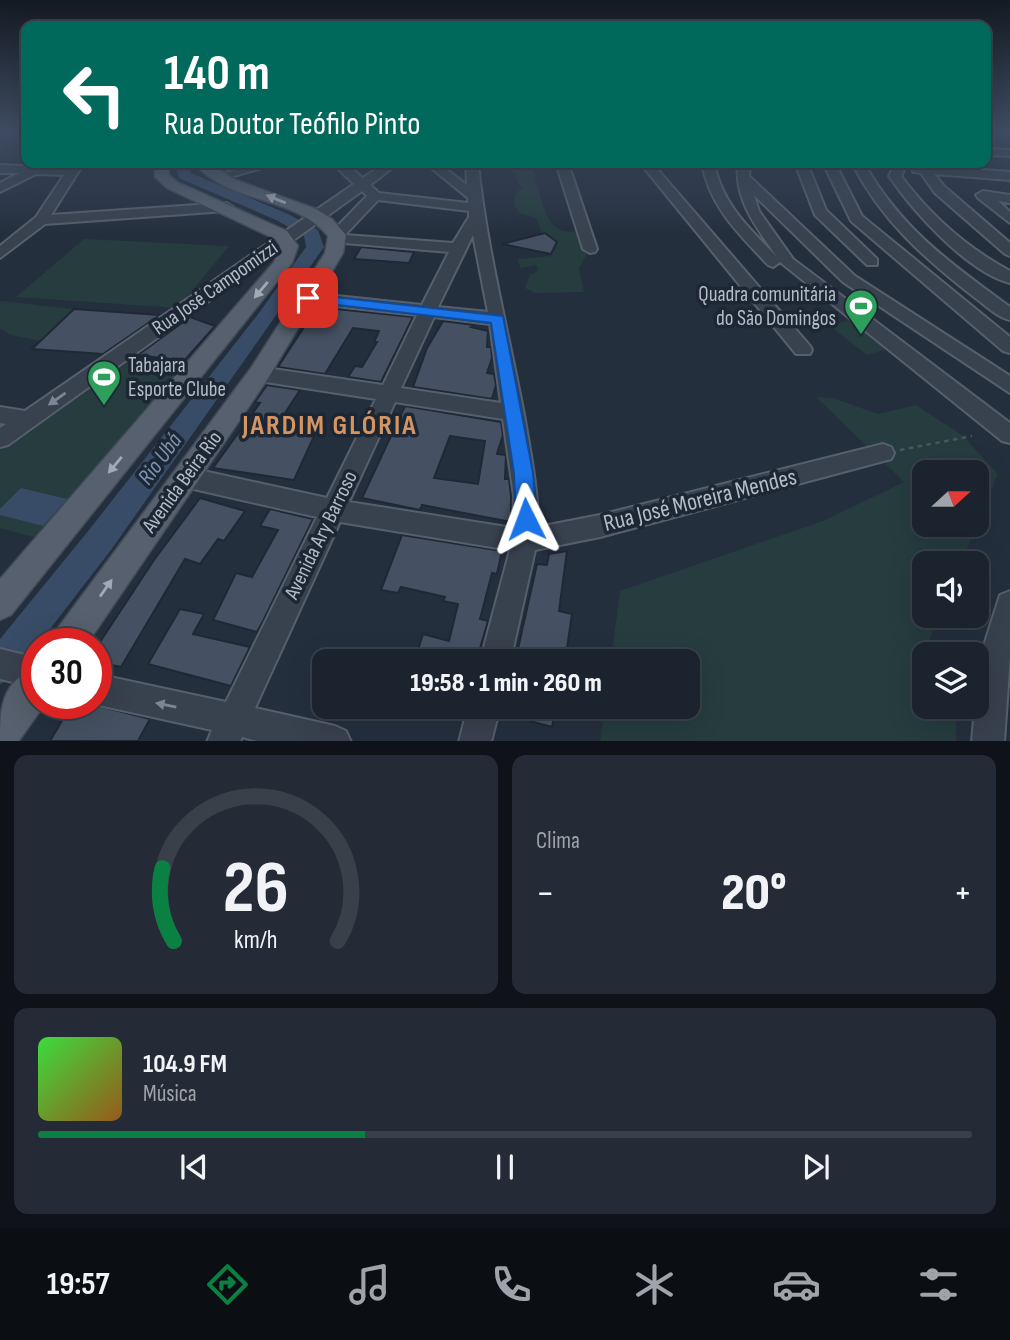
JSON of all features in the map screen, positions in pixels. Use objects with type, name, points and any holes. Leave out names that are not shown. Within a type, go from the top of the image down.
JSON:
[{"type":"main road","points":[[161,168],[162,177],[172,186],[226,207],[337,237]]},
{"type":"main road","points":[[211,170],[301,228]]},
{"type":"main road","points":[[0,604],[283,263],[289,246],[301,228]]},
{"type":"main road","name":"Avenida Beira Rio","points":[[78,628],[259,374],[325,271],[337,237]]},
{"type":"main road","points":[[0,734],[21,678]]},
{"type":"street","points":[[0,169],[21,167]]},
{"type":"street","points":[[0,188],[36,168]]},
{"type":"street","points":[[0,253],[41,220],[74,168]]},
{"type":"street","points":[[211,170],[229,168]]},
{"type":"street","points":[[341,168],[356,189],[377,198],[477,208]]},
{"type":"street","name":"Rua José Campomizzi","points":[[0,439],[386,168]]},
{"type":"street","points":[[435,168],[477,208]]},
{"type":"street","points":[[473,168],[526,496],[525,541],[498,649]]},
{"type":"street","points":[[564,168],[590,249]]},
{"type":"street","points":[[650,168],[803,350]]},
{"type":"street","points":[[708,168],[709,182],[721,206],[781,263],[1010,435]]},
{"type":"street","points":[[802,168],[820,212],[872,262]]},
{"type":"street","points":[[831,168],[856,218],[1010,347]]},
{"type":"street","points":[[861,168],[883,207],[940,262],[1010,315]]},
{"type":"street","points":[[898,168],[895,176],[920,209],[982,263],[1010,278]]},
{"type":"street","points":[[915,168],[1010,176]]},
{"type":"street","points":[[744,170],[752,211],[781,263]]},
{"type":"street","points":[[744,170],[849,279],[1010,386]]},
{"type":"street","points":[[925,170],[940,190],[1007,245]]},
{"type":"street","points":[[807,183],[840,186]]},
{"type":"street","points":[[904,188],[940,190]]},
{"type":"street","points":[[1010,198],[983,195],[1010,219]]},
{"type":"street","points":[[337,237],[377,198]]},
{"type":"street","points":[[848,204],[920,209]]},
{"type":"street","points":[[41,220],[226,207]]},
{"type":"street","name":"Avenida Ary Barroso","points":[[228,730],[477,208]]},
{"type":"street","points":[[337,237],[458,248]]},
{"type":"street","points":[[982,263],[1010,259]]},
{"type":"street","points":[[732,264],[781,263]]},
{"type":"street","points":[[308,298],[498,319]]},
{"type":"street","points":[[259,374],[511,412]]},
{"type":"street","points":[[0,415],[28,419]]},
{"type":"street","name":"Rua José Moreira Mendes","points":[[185,477],[332,510],[525,541],[600,526],[883,453]]},
{"type":"street","points":[[988,741],[1010,605]]},
{"type":"street","points":[[112,695],[228,730],[335,741]]},
{"type":"street","points":[[475,741],[481,719]]},
{"type":"path","points":[[883,453],[972,436]]},
{"type":"green space","points":[[532,168],[550,220],[564,231],[575,231],[587,254],[579,268],[584,292],[535,293],[525,288],[530,275],[538,271],[537,265],[520,268],[518,259],[551,256],[536,218],[520,213],[514,205],[515,194],[522,188],[510,169]]},
{"type":"green space","points":[[84,239],[229,246],[178,308],[16,297]]},
{"type":"green space","points":[[0,301],[74,309],[41,341],[11,335],[0,329]]},
{"type":"green space","name":"Quadra comunitária do São Domingos","points":[[855,318],[893,347],[867,355],[830,326]]},
{"type":"green space","name":"Tabajara Esporte Clube","points":[[131,356],[183,365],[41,539],[0,528],[0,450]]},
{"type":"green space","points":[[816,397],[833,398],[878,414],[916,405],[962,435],[985,460],[912,460],[912,537],[972,537],[966,551],[912,551],[912,628],[934,628],[928,642],[912,642],[912,719],[956,719],[956,741],[600,741],[603,719],[700,719],[700,649],[613,649],[620,591],[823,521],[904,482]]},
{"type":"green space","points":[[989,464],[998,474],[989,496]]},
{"type":"water","points":[[21,488],[67,499],[43,526],[0,515],[0,509]]},
{"type":"building","points":[[545,233],[557,242],[551,254],[502,244]]},
{"type":"building","points":[[361,247],[414,252],[409,263],[354,259]]},
{"type":"building","points":[[317,307],[413,317],[381,382],[348,377],[355,366],[362,367],[377,342],[374,342],[379,331],[353,328],[325,374],[278,367]]},
{"type":"building","points":[[74,309],[160,315],[103,354],[32,349]]},
{"type":"building","points":[[190,317],[215,326],[184,361],[138,355]]},
{"type":"building","points":[[443,321],[474,325],[471,327],[488,331],[487,347],[491,347],[492,358],[487,373],[494,374],[496,385],[492,399],[413,387],[427,348]]},
{"type":"building","points":[[267,385],[300,390],[274,430],[315,434],[294,480],[213,468],[260,403],[255,402]]},
{"type":"building","points":[[405,406],[501,422],[503,435],[497,454],[506,455],[505,479],[509,479],[511,522],[422,505],[420,510],[362,498]],"holes":[[[450,436],[485,441],[478,484],[434,478]]]},
{"type":"building","points":[[200,498],[245,511],[224,541],[218,539],[200,564],[185,559],[121,667],[112,665],[112,628],[109,628],[154,560]]},
{"type":"building","points":[[270,509],[313,519],[264,619],[257,632],[213,620],[236,573],[252,577],[278,530],[260,526]]},
{"type":"building","points":[[402,535],[502,551],[497,574],[492,573],[480,619],[488,621],[480,649],[418,649],[423,634],[449,641],[458,604],[443,601],[445,597],[401,587],[398,593],[381,590]]},
{"type":"building","points":[[567,551],[559,611],[572,614],[567,649],[518,649],[537,564],[547,565],[549,554]]},
{"type":"building","points":[[180,609],[204,614],[193,634],[250,647],[231,686],[148,664]]},
{"type":"building","points":[[112,709],[150,719],[138,741],[50,741],[63,719],[112,719]]},
{"type":"building","points":[[523,719],[554,719],[552,727]]},
{"type":"waterway","name":"Rio Ubá","points":[[0,666],[100,540],[266,318],[315,247],[312,234],[282,217],[184,175],[182,168]]},
{"type":"place","name":"Quadra comunitária do São Domingos","points":[[861,336]]},
{"type":"place","name":"Tabajara Esporte Clube","points":[[104,407]]},
{"type":"district","name":"JARDIM GLÓRIA","points":[[330,425]]},
{"type":"route","points":[[308,298],[498,319],[523,473],[526,519]]}]
